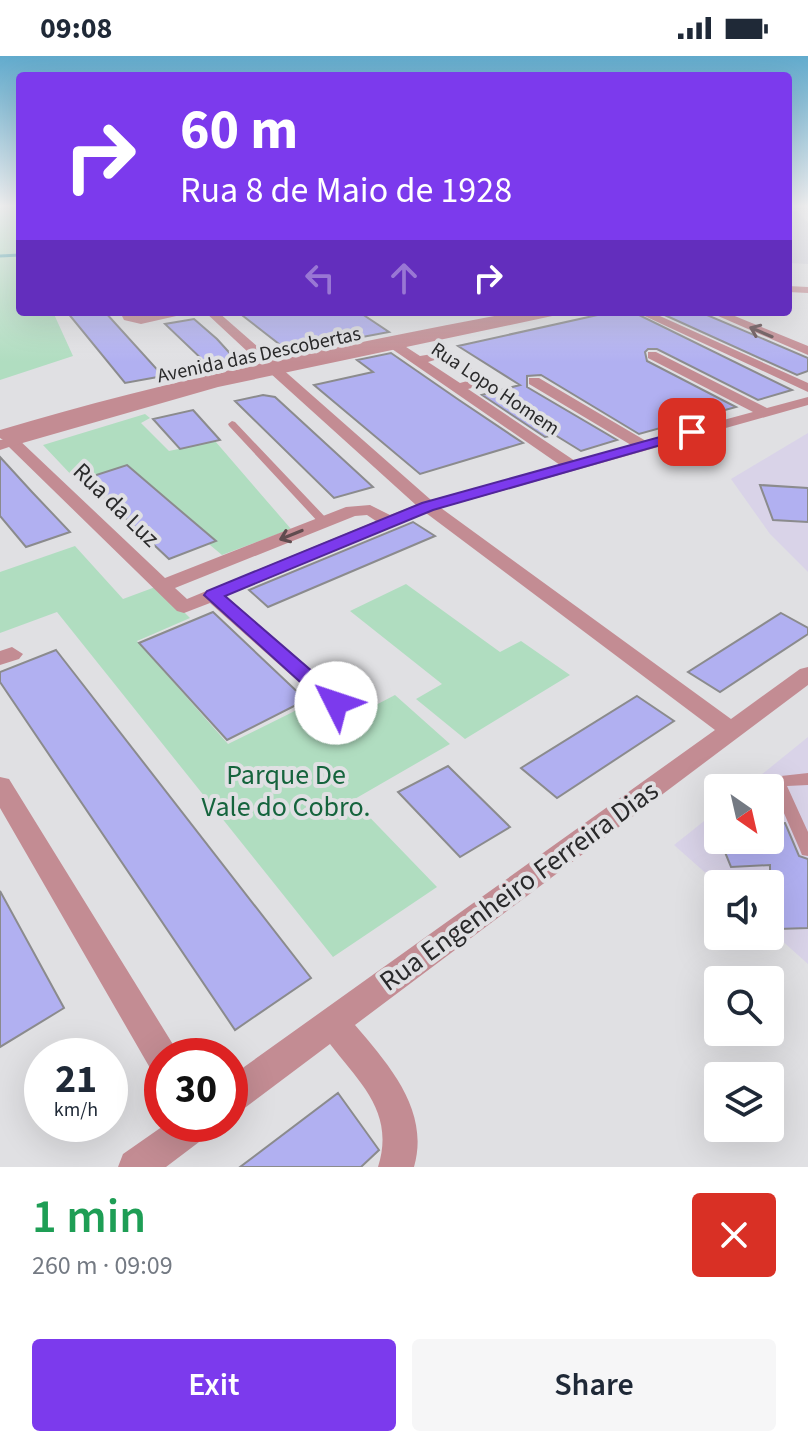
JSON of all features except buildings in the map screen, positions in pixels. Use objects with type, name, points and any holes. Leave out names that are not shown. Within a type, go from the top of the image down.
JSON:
[{"type":"street","points":[[127,316],[141,320],[164,316]]},
{"type":"street","points":[[215,316],[428,506],[730,730]]},
{"type":"street","name":"Avenida das Descobertas","points":[[6,443],[124,406],[272,367],[510,316]]},
{"type":"street","name":"Avenida das Descobertas","points":[[272,367],[545,316]]},
{"type":"street","points":[[651,316],[808,388]]},
{"type":"street","points":[[725,316],[808,351]]},
{"type":"street","name":"Rua Lopo Homem","points":[[396,346],[571,465]]},
{"type":"street","points":[[418,361],[440,355],[482,381],[457,388]]},
{"type":"street","points":[[652,355],[766,413]]},
{"type":"street","points":[[534,381],[642,445]]},
{"type":"street","points":[[336,703],[213,595],[428,506],[808,401]]},
{"type":"street","name":"Rua da Luz","points":[[6,443],[184,607],[213,595]]},
{"type":"street","points":[[162,586],[352,511],[370,510],[389,522]]},
{"type":"street","name":"Rua Engenheiro Ferreira Dias","points":[[248,1085],[808,674]]},
{"type":"street","points":[[0,786],[151,1038]]},
{"type":"street","points":[[333,1022],[396,1108],[404,1145],[396,1167]]},
{"type":"street","points":[[136,1167],[170,1142]]},
{"type":"lane","points":[[232,424],[324,522]]},
{"type":"lane","points":[[808,779],[777,781],[808,850]]},
{"type":"shaded area","points":[[792,258],[808,258],[808,264],[792,263]]},
{"type":"shaded area","points":[[808,433],[808,572],[770,534],[731,479]]},
{"type":"shaded area","points":[[808,737],[808,964],[784,943],[784,870],[704,872],[674,845],[704,821],[704,854],[784,854],[784,774],[762,774]]},
{"type":"green space","points":[[0,258],[16,258],[16,316],[55,316],[73,356],[0,380]]},
{"type":"green space","points":[[145,414],[150,418],[141,423],[169,451],[215,441],[291,529],[222,555],[119,469],[77,481],[43,445]]},
{"type":"green space","name":"Parque De Vale do Cobro.","points":[[75,546],[123,599],[158,586],[190,618],[137,641],[228,744],[323,697],[347,720],[395,695],[450,744],[353,800],[437,887],[333,957],[57,612],[0,633],[0,572]]},
{"type":"green space","points":[[406,584],[500,652],[521,641],[570,675],[465,739],[416,699],[442,684],[350,611]]},
{"type":"route","points":[[336,703],[213,595],[428,506],[692,432]]}]
